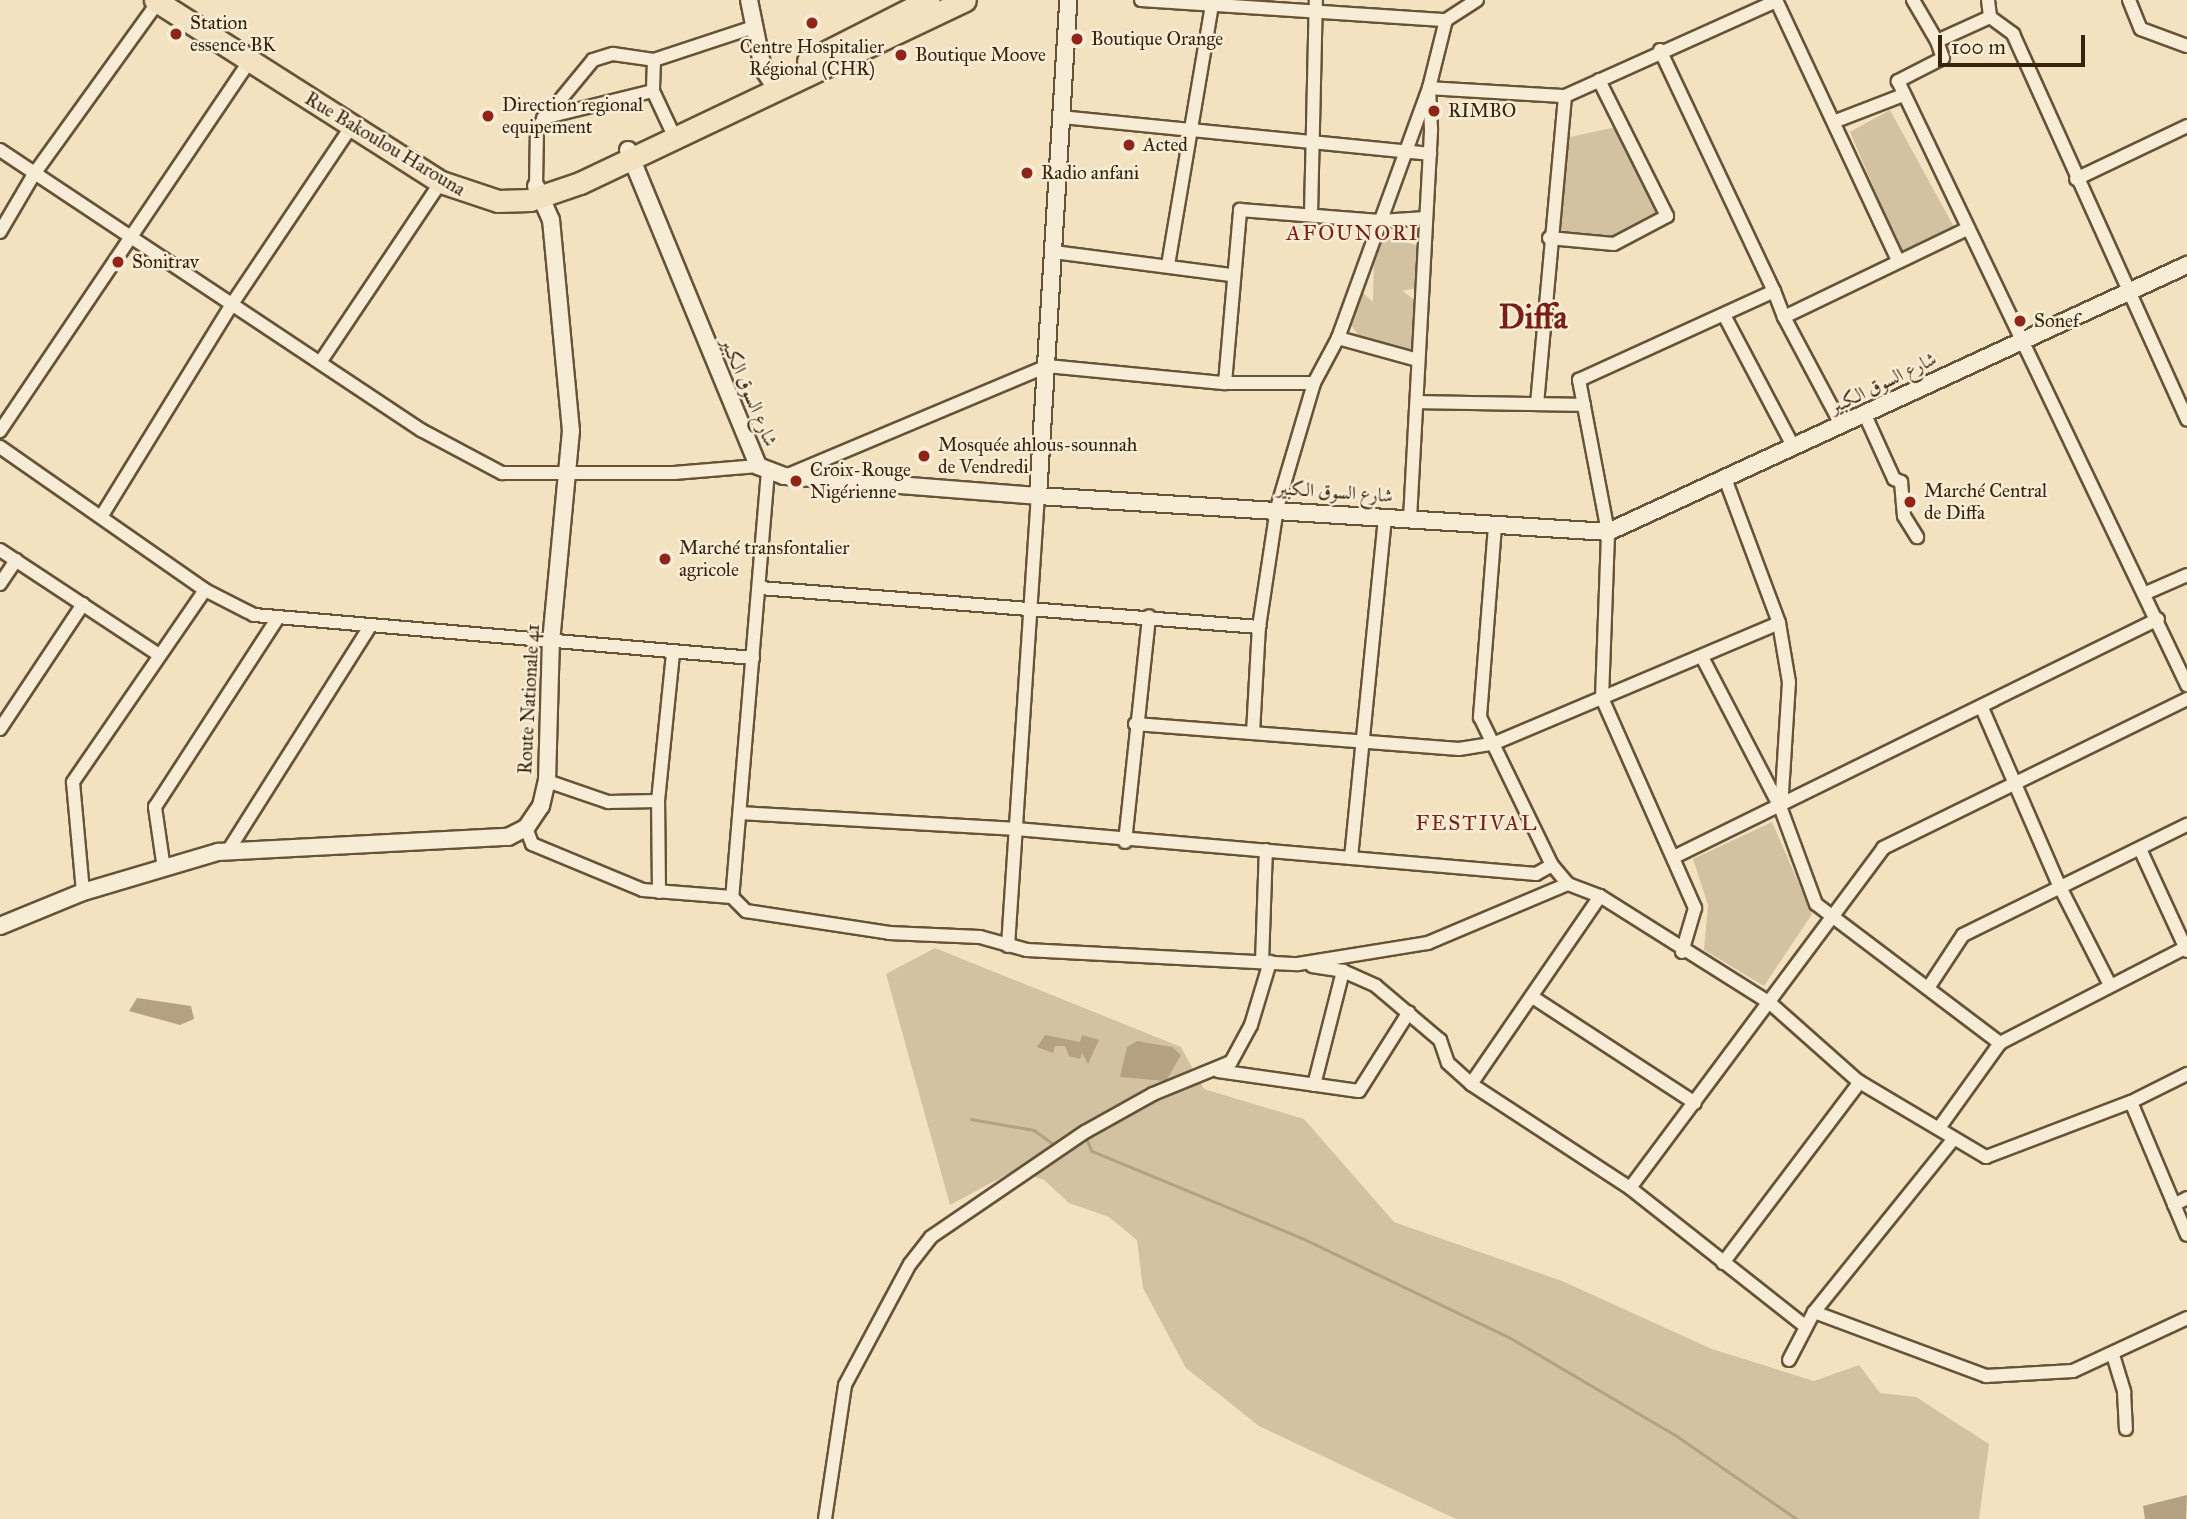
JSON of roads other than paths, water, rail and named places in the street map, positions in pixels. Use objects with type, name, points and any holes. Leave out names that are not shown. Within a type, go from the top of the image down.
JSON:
[{"type":"highway","points":[[774,86],[928,0]]},
{"type":"highway","points":[[774,86],[965,0]]},
{"type":"highway","name":"Rue Bakoulou Harouna","points":[[162,1],[351,127],[441,182],[498,201],[539,191],[630,153],[774,86]]},
{"type":"highway","name":"Rue Bakoulou Harouna","points":[[162,1],[446,172],[502,189],[539,191]]},
{"type":"street","points":[[749,0],[751,28],[774,86]]},
{"type":"street","points":[[1008,946],[1047,366],[1068,0]]},
{"type":"street","points":[[1141,0],[1316,6],[1446,20],[1477,0]]},
{"type":"street","points":[[1429,88],[1565,96],[1660,50],[1776,0],[1836,121],[1898,261]]},
{"type":"street","points":[[1913,0],[1937,41],[1943,58],[1898,81],[1903,95],[1965,230],[2146,593],[2187,685]]},
{"type":"street","points":[[1988,0],[1990,17],[2013,34],[2076,179],[2132,292],[2187,420]]},
{"type":"street","points":[[2129,0],[2141,29],[2187,46]]},
{"type":"street","points":[[0,232],[34,174],[162,1]]},
{"type":"street","points":[[1168,265],[1212,4]]},
{"type":"street","points":[[1311,214],[1315,146],[1316,6]]},
{"type":"street","points":[[1937,41],[1990,17]]},
{"type":"street","points":[[1253,733],[1259,627],[1277,509],[1314,383],[1338,338],[1380,221],[1409,152],[1446,20]]},
{"type":"street","points":[[539,191],[532,162],[543,118],[593,60],[613,54],[654,60],[751,28]]},
{"type":"street","points":[[1660,50],[1784,317],[1842,426]]},
{"type":"street","points":[[654,60],[653,91],[673,133]]},
{"type":"street","points":[[0,431],[250,61]]},
{"type":"street","points":[[1549,238],[1614,244],[1667,216],[1599,80]]},
{"type":"street","points":[[1410,519],[1430,154],[1429,88]]},
{"type":"street","points":[[543,118],[653,91]]},
{"type":"street","points":[[1836,121],[1903,95]]},
{"type":"street","points":[[1537,404],[1549,238],[1565,96]]},
{"type":"street","points":[[1061,117],[1315,146],[1430,154]]},
{"type":"street","points":[[2076,179],[2187,126]]},
{"type":"street","points":[[101,517],[232,304],[351,127]]},
{"type":"street","points":[[0,150],[421,430],[502,473],[569,475],[770,471],[1047,366],[1225,383],[1314,383]]},
{"type":"street","name":"شارع السوق الكبير","points":[[630,153],[770,471],[1038,496],[1608,532],[1726,481],[2021,340],[2187,265]]},
{"type":"street","points":[[321,361],[441,182]]},
{"type":"street","name":"Route Nationale 41","points":[[526,828],[541,806],[547,780],[551,642],[569,475],[571,431],[551,220],[539,191]]},
{"type":"street","points":[[1225,383],[1231,275],[1240,210],[1380,221],[1426,218]]},
{"type":"street","points":[[1784,317],[1965,230]]},
{"type":"street","points":[[1054,252],[1231,275]]},
{"type":"street","points":[[1682,952],[1695,908],[1676,856],[1602,698],[1608,532],[1579,380],[1774,291]]},
{"type":"street","points":[[1724,315],[1794,448]]},
{"type":"street","points":[[1338,338],[1418,360]]},
{"type":"street","points":[[1418,402],[1584,405]]},
{"type":"street","points":[[1865,415],[1894,479],[1901,482],[1904,516],[1917,537]]},
{"type":"street","points":[[0,446],[205,590],[245,611],[277,619],[753,658]]},
{"type":"street","points":[[732,897],[770,471]]},
{"type":"street","points":[[1726,481],[1779,623],[1788,682],[1780,809]]},
{"type":"street","points":[[1351,858],[1385,517]]},
{"type":"street","points":[[1495,526],[1480,717],[1552,864],[1568,884],[1600,896],[1682,952],[1770,1003],[1860,1082],[1939,1128],[1953,1140],[1986,1157],[2131,1102],[2187,1074]]},
{"type":"street","points":[[0,550],[159,655]]},
{"type":"street","points":[[0,584],[16,560]]},
{"type":"street","points":[[2146,593],[2187,575]]},
{"type":"street","points":[[760,588],[1030,612],[1149,616],[1259,627]]},
{"type":"street","points":[[83,892],[73,782],[205,590]]},
{"type":"street","points":[[0,729],[83,604]]},
{"type":"street","points":[[1125,842],[1135,724],[1149,616]]},
{"type":"street","points":[[164,869],[155,807],[277,619]]},
{"type":"street","points":[[1676,856],[1780,809],[2158,619]]},
{"type":"street","points":[[1135,724],[1363,739],[1458,749],[1495,743],[1779,623]]},
{"type":"street","points":[[228,851],[370,626]]},
{"type":"street","points":[[659,892],[659,801],[673,653]]},
{"type":"street","points":[[1702,657],[1780,809],[1816,904],[1930,985],[2000,1043]]},
{"type":"street","points":[[1630,1188],[1883,848],[2187,699]]},
{"type":"street","points":[[1982,709],[2012,783],[2060,887],[2110,985]]},
{"type":"street","points":[[547,780],[608,802],[659,801]]},
{"type":"street","points":[[741,813],[1016,829],[1125,842],[1266,850],[1536,874],[1552,864]]},
{"type":"street","points":[[1930,985],[1963,935],[2187,825]]},
{"type":"street","points":[[0,926],[83,892],[228,851],[509,837],[526,828],[532,844],[659,892],[732,897],[746,911],[772,916],[890,933],[979,937],[1008,946],[1301,964],[1343,971],[1376,986],[1409,1012],[1440,1040],[1448,1063],[1471,1084],[1630,1188],[1806,1328]]},
{"type":"street","points":[[1939,1128],[2000,1043],[2110,985],[2186,949],[2140,849]]},
{"type":"street","points":[[825,1519],[845,1385],[909,1264],[931,1237],[1085,1132],[1153,1094],[1218,1071],[1231,1062],[1251,1025],[1266,962],[1266,850]]},
{"type":"street","points":[[1301,964],[1428,943],[1568,884]]},
{"type":"street","points":[[1471,1084],[1534,998],[1600,896]]},
{"type":"street","points":[[1314,1085],[1343,971]]},
{"type":"street","points":[[1534,998],[1695,1103]]},
{"type":"street","points":[[1218,1071],[1359,1090],[1409,1012]]},
{"type":"street","points":[[1723,1264],[1860,1082]]},
{"type":"street","points":[[2131,1102],[2187,1236]]},
{"type":"street","points":[[1789,1360],[1814,1312],[1953,1140]]},
{"type":"street","points":[[2174,1205],[2187,1198]]},
{"type":"street","points":[[1814,1312],[1986,1376],[2074,1371],[2187,1318]]},
{"type":"street","points":[[2113,1355],[2124,1392],[2126,1429]]},
{"type":"waterway","points":[[971,1119],[1034,1130],[1055,1145]]},
{"type":"waterway","points":[[1081,1140],[1087,1140],[1092,1151],[1302,1238],[1509,1337],[1677,1436],[1797,1519]]},
{"type":"place","name":"Centre Hospitalier Régional (CHR)","points":[[812,23]]},
{"type":"place","name":"Station essence BK","points":[[176,34]]},
{"type":"place","name":"Boutique Orange","points":[[1077,39]]},
{"type":"place","name":"Boutique Moove","points":[[901,55]]},
{"type":"place","name":"RIMBO","points":[[1434,111]]},
{"type":"place","name":"Direction regional equipement","points":[[488,116]]},
{"type":"place","name":"Acted","points":[[1129,145]]},
{"type":"place","name":"Radio anfani","points":[[1027,173]]},
{"type":"place","name":"Sonitrav","points":[[118,262]]},
{"type":"place","name":"Sonef","points":[[2020,321]]},
{"type":"place","name":"Mosquée ahlous-sounnah de Vendredi","points":[[924,456]]},
{"type":"place","name":"Croix-Rouge Nigérienne","points":[[796,481]]},
{"type":"place","name":"Marché Central de Diffa","points":[[1910,502]]},
{"type":"place","name":"Marché transfontalier agricole","points":[[665,559]]},
{"type":"district","name":"AFOUNORI","points":[[1353,233]]},
{"type":"district","name":"Diffa","points":[[1533,318]]},
{"type":"district","name":"FESTIVAL","points":[[1477,823]]}]
